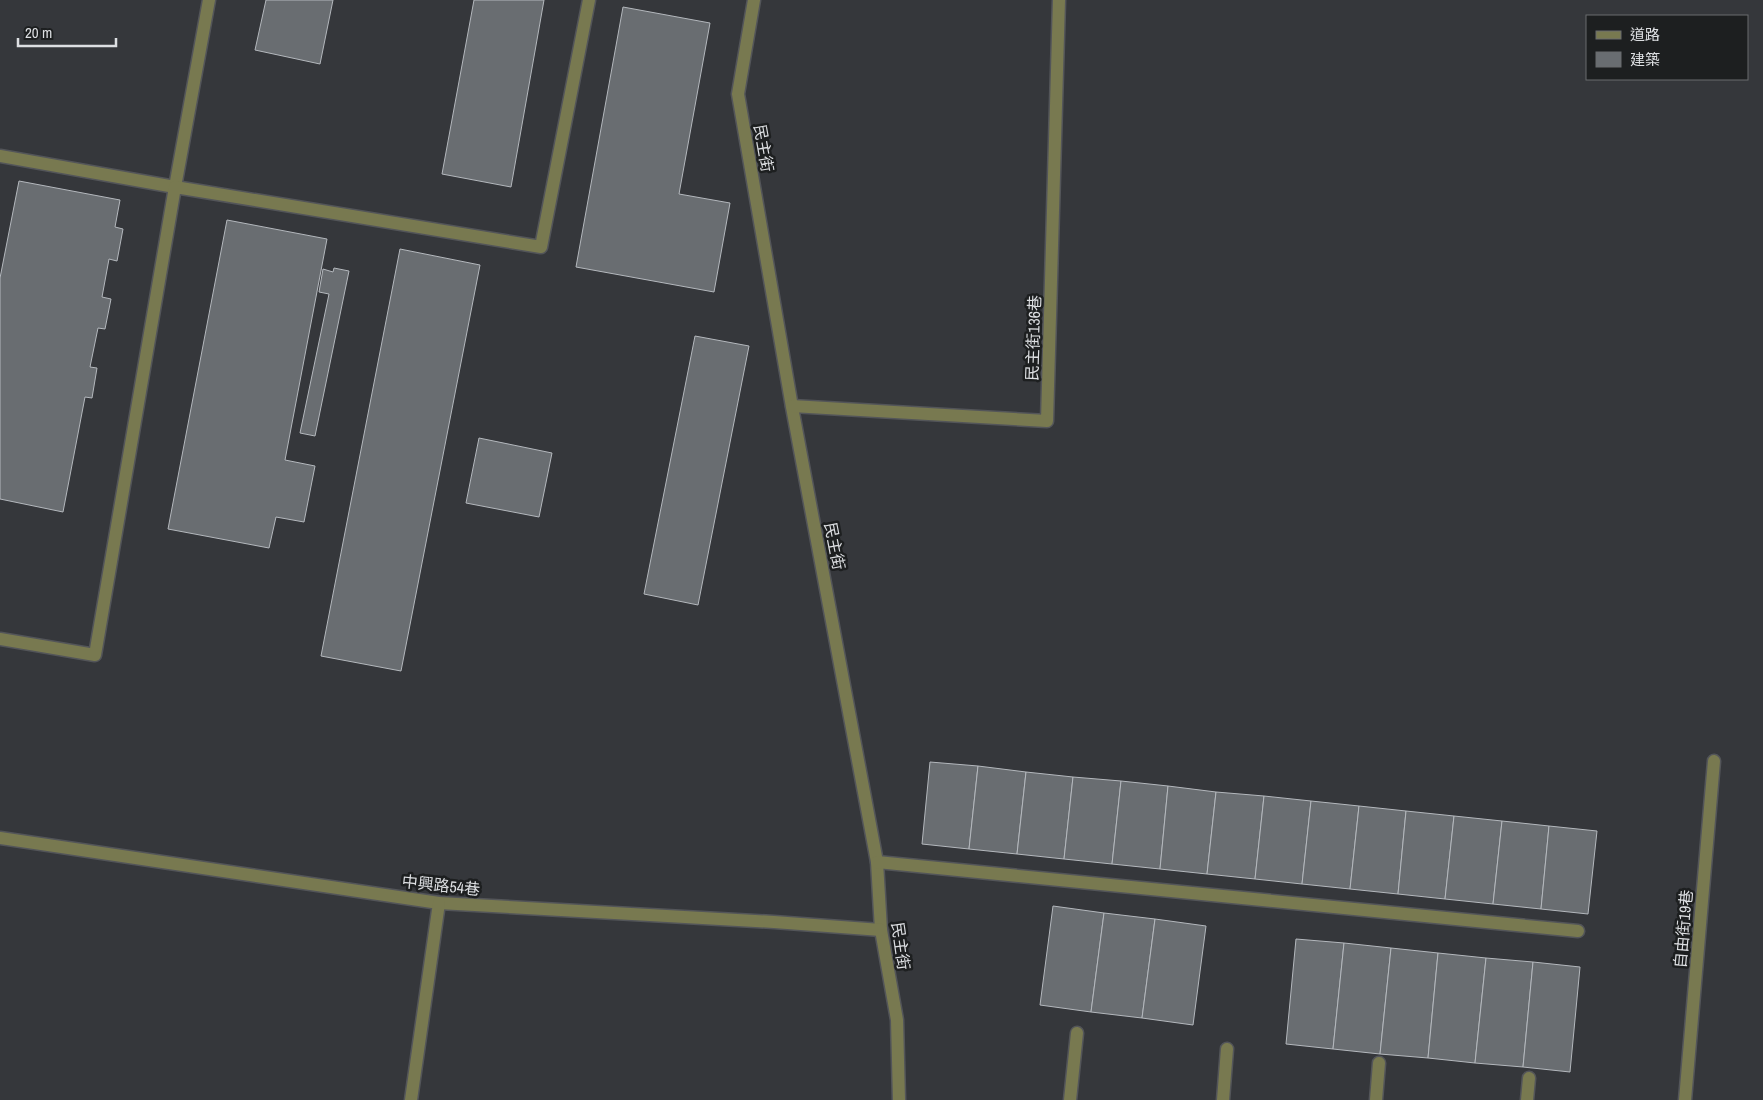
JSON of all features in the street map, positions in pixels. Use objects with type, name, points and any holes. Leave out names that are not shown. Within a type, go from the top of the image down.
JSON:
[{"type":"street","points":[[0,639],[95,655],[209,0]]},
{"type":"street","points":[[0,156],[175,187],[541,247],[589,0]]},
{"type":"street","name":"民主街","points":[[754,0],[738,94],[792,406],[877,862],[881,930],[897,1020],[899,1100]]},
{"type":"street","name":"民主街136巷","points":[[792,406],[1047,421],[1059,0]]},
{"type":"street","name":"自由街19巷","points":[[1684,1100],[1714,761]]},
{"type":"street","name":"中興路54巷","points":[[0,838],[439,903],[881,930]]},
{"type":"street","points":[[877,862],[1578,931]]},
{"type":"street","points":[[411,1100],[439,903]]},
{"type":"street","points":[[1070,1100],[1077,1033]]},
{"type":"street","points":[[1223,1100],[1228,1049]]},
{"type":"street","points":[[1376,1100],[1379,1064]]},
{"type":"street","points":[[1527,1100],[1529,1078]]},
{"type":"building","points":[[266,0],[333,0],[320,64],[255,50]]},
{"type":"building","points":[[474,0],[544,0],[511,187],[442,174]]},
{"type":"building","points":[[623,7],[710,23],[679,194],[730,203],[714,292],[576,267]]},
{"type":"building","points":[[19,181],[120,200],[115,227],[123,229],[117,261],[109,259],[102,297],[111,299],[105,329],[98,328],[90,367],[97,368],[92,398],[85,397],[63,512],[0,499],[0,278]]},
{"type":"building","points":[[227,220],[327,239],[285,460],[315,466],[304,522],[276,517],[269,548],[168,529]]},
{"type":"building","points":[[400,249],[480,265],[401,671],[321,656]]},
{"type":"building","points":[[334,268],[349,271],[315,436],[300,433],[329,294],[319,292],[323,269],[333,272]]},
{"type":"building","points":[[695,336],[749,346],[698,605],[644,594]]},
{"type":"building","points":[[479,438],[552,453],[539,517],[466,503]]},
{"type":"building","points":[[930,762],[978,766],[969,849],[922,844]]},
{"type":"building","points":[[978,766],[1026,772],[1017,854],[969,849]]},
{"type":"building","points":[[1026,772],[1073,777],[1064,859],[1017,854]]},
{"type":"building","points":[[1073,777],[1121,781],[1112,864],[1064,859]]},
{"type":"building","points":[[1121,781],[1168,786],[1160,869],[1112,864]]},
{"type":"building","points":[[1168,786],[1216,792],[1207,874],[1160,869]]},
{"type":"building","points":[[1216,792],[1264,796],[1255,879],[1207,874]]},
{"type":"building","points":[[1264,796],[1311,801],[1302,884],[1255,879]]},
{"type":"building","points":[[1311,801],[1359,806],[1350,889],[1302,884]]},
{"type":"building","points":[[1359,806],[1406,811],[1398,894],[1350,889]]},
{"type":"building","points":[[1406,811],[1454,816],[1445,899],[1398,894]]},
{"type":"building","points":[[1454,816],[1502,821],[1493,904],[1445,899]]},
{"type":"building","points":[[1502,821],[1549,826],[1541,909],[1493,904]]},
{"type":"building","points":[[1549,826],[1597,831],[1588,914],[1541,909]]},
{"type":"building","points":[[1053,906],[1104,913],[1091,1012],[1040,1005]]},
{"type":"building","points":[[1104,913],[1155,919],[1142,1018],[1091,1012]]},
{"type":"building","points":[[1155,919],[1206,926],[1193,1025],[1142,1018]]},
{"type":"building","points":[[1296,939],[1344,943],[1333,1049],[1286,1044]]},
{"type":"building","points":[[1344,943],[1391,948],[1380,1054],[1333,1049]]},
{"type":"building","points":[[1391,948],[1438,953],[1428,1058],[1380,1054]]},
{"type":"building","points":[[1438,953],[1486,958],[1475,1063],[1428,1058]]},
{"type":"building","points":[[1486,958],[1533,962],[1523,1067],[1475,1063]]},
{"type":"building","points":[[1533,962],[1580,967],[1570,1072],[1523,1067]]}]
